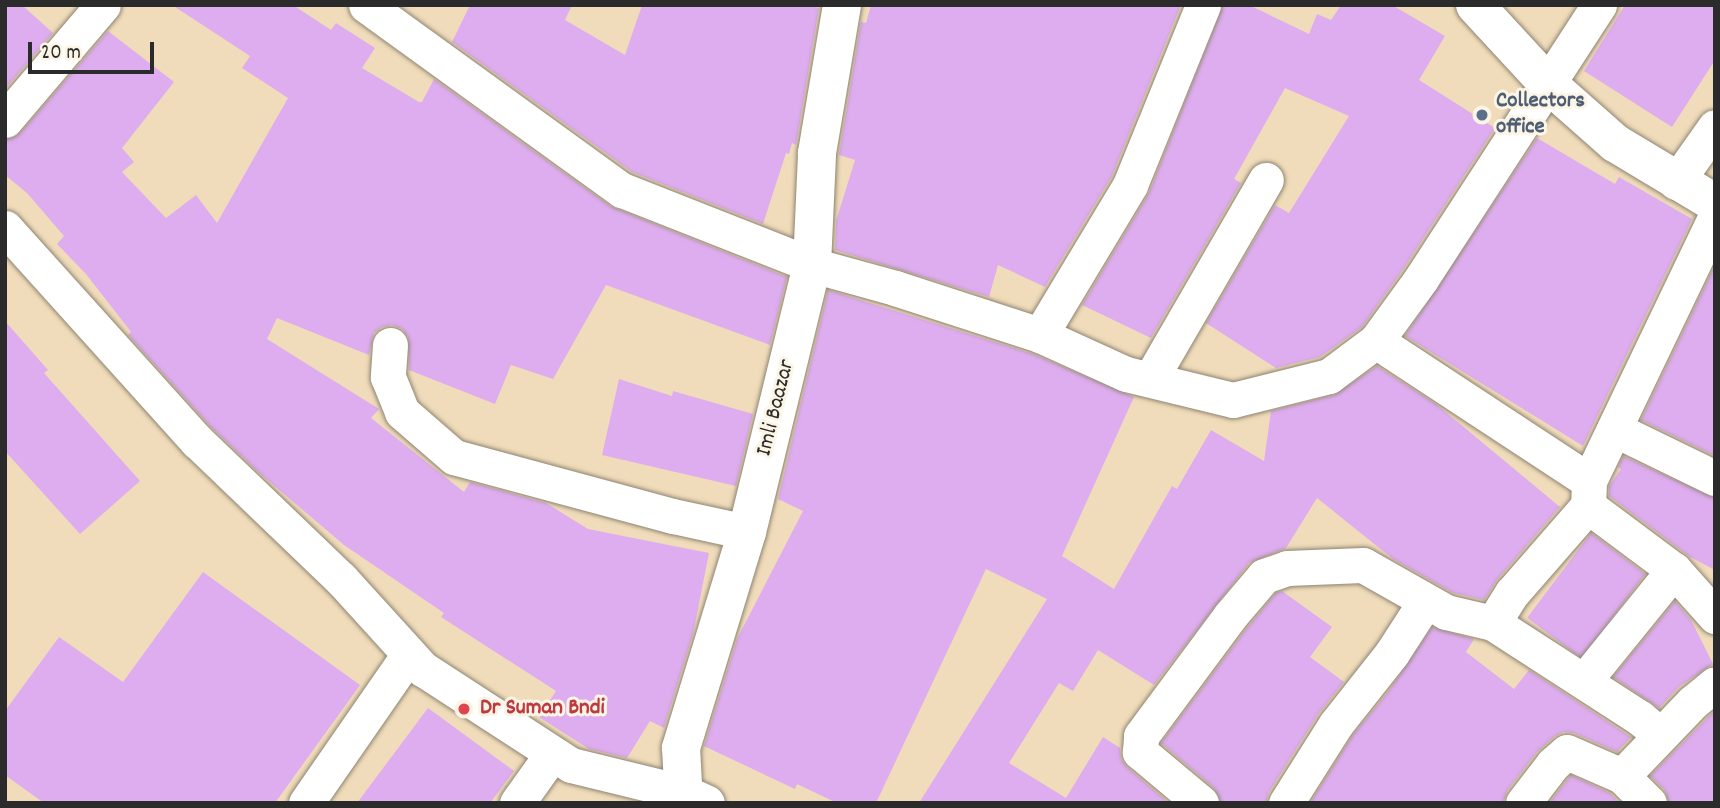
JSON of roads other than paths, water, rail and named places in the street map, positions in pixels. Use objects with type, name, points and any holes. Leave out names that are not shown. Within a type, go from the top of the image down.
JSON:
[{"type":"street","points":[[5,120],[103,5]]},
{"type":"street","points":[[366,5],[622,190],[812,265],[895,288],[1040,335],[1126,374],[1233,400],[1329,376],[1376,341],[1421,279],[1599,5]]},
{"type":"street","name":"Imli Baazar","points":[[692,800],[681,748],[747,532],[812,265],[817,153],[842,5]]},
{"type":"street","points":[[1040,335],[1130,185],[1203,5]]},
{"type":"street","points":[[1475,5],[1547,83],[1615,143],[1715,203]]},
{"type":"street","points":[[1676,182],[1715,127]]},
{"type":"street","points":[[1151,378],[1266,180]]},
{"type":"street","points":[[1493,623],[1512,593],[1589,493],[1614,429],[1715,218]]},
{"type":"street","points":[[5,228],[197,441],[341,579],[423,669],[571,765],[692,800]]},
{"type":"street","points":[[1376,341],[1589,493],[1674,570],[1715,616]]},
{"type":"street","points":[[390,345],[388,377],[402,412],[454,457],[673,516],[747,532]]},
{"type":"street","points":[[1614,429],[1715,478]]},
{"type":"street","points":[[1201,803],[1140,752],[1141,736],[1230,616],[1264,576],[1287,569],[1363,565],[1425,602],[1455,615],[1493,623],[1640,718],[1660,735]]},
{"type":"street","points":[[1584,681],[1674,570]]},
{"type":"street","points":[[1286,803],[1336,724],[1392,653],[1425,602]]},
{"type":"street","points":[[306,803],[409,654]]},
{"type":"street","points":[[1622,776],[1660,735],[1715,684]]},
{"type":"street","points":[[1523,803],[1553,764],[1567,752],[1622,776],[1649,803]]},
{"type":"street","points":[[517,803],[552,754]]},
{"type":"place","name":"Collectors office","points":[[1482,115]]},
{"type":"place","name":"Dr Suman Bndi","points":[[464,709]]}]
